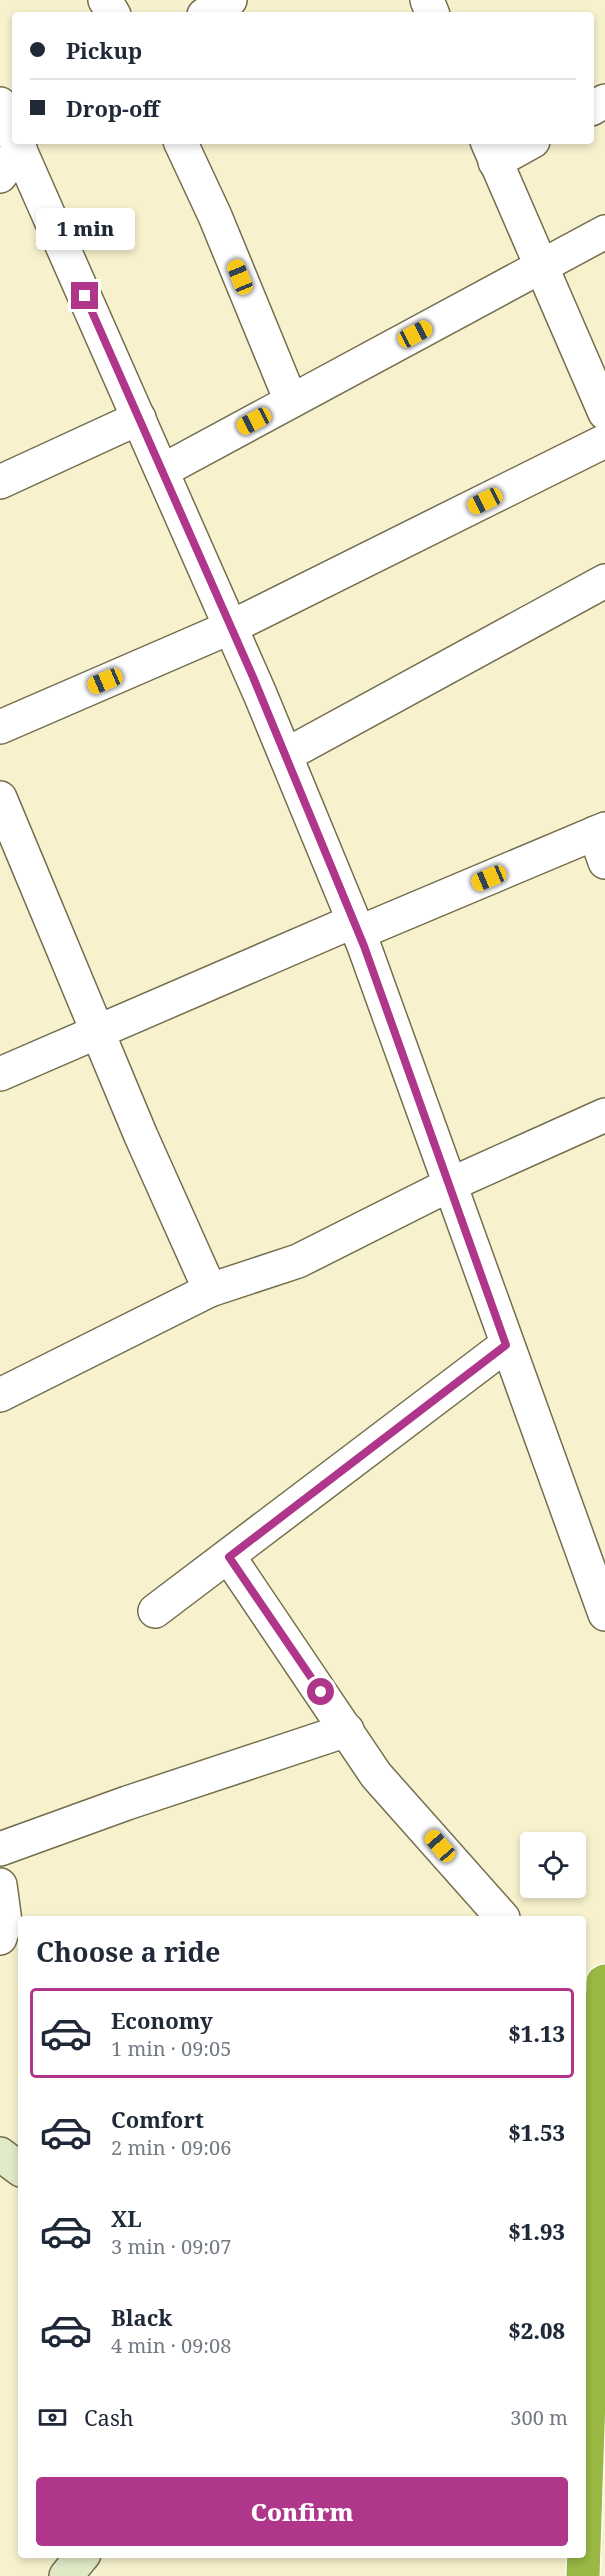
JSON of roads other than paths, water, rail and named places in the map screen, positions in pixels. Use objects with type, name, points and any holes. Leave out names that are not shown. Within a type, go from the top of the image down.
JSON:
[{"type":"highway","points":[[586,2450],[597,1988]]},
{"type":"highway","points":[[583,2558],[583,2576]]},
{"type":"street","points":[[209,12],[230,0]]},
{"type":"street","points":[[0,176],[12,134]]},
{"type":"street","points":[[19,144],[231,627],[356,927],[605,1614]]},
{"type":"street","points":[[181,144],[216,216],[291,401]]},
{"type":"street","points":[[520,144],[491,151],[605,413]]},
{"type":"street","points":[[162,471],[605,232]]},
{"type":"street","points":[[0,482],[139,418]]},
{"type":"street","points":[[0,727],[231,627],[605,441]]},
{"type":"street","points":[[286,755],[605,581]]},
{"type":"street","points":[[0,798],[210,1290]]},
{"type":"street","points":[[0,1074],[356,927],[602,841]]},
{"type":"street","points":[[0,1395],[210,1290],[298,1261],[448,1185],[605,1115]]},
{"type":"street","points":[[155,1611],[506,1345]]},
{"type":"street","points":[[229,1557],[376,1775],[501,1916]]},
{"type":"street","points":[[0,1849],[127,1803],[347,1730]]},
{"type":"street","points":[[0,1885],[5,1922],[0,1938]]},
{"type":"street","points":[[0,2154],[18,2168]]},
{"type":"street","points":[[66,2576],[81,2558]]}]
